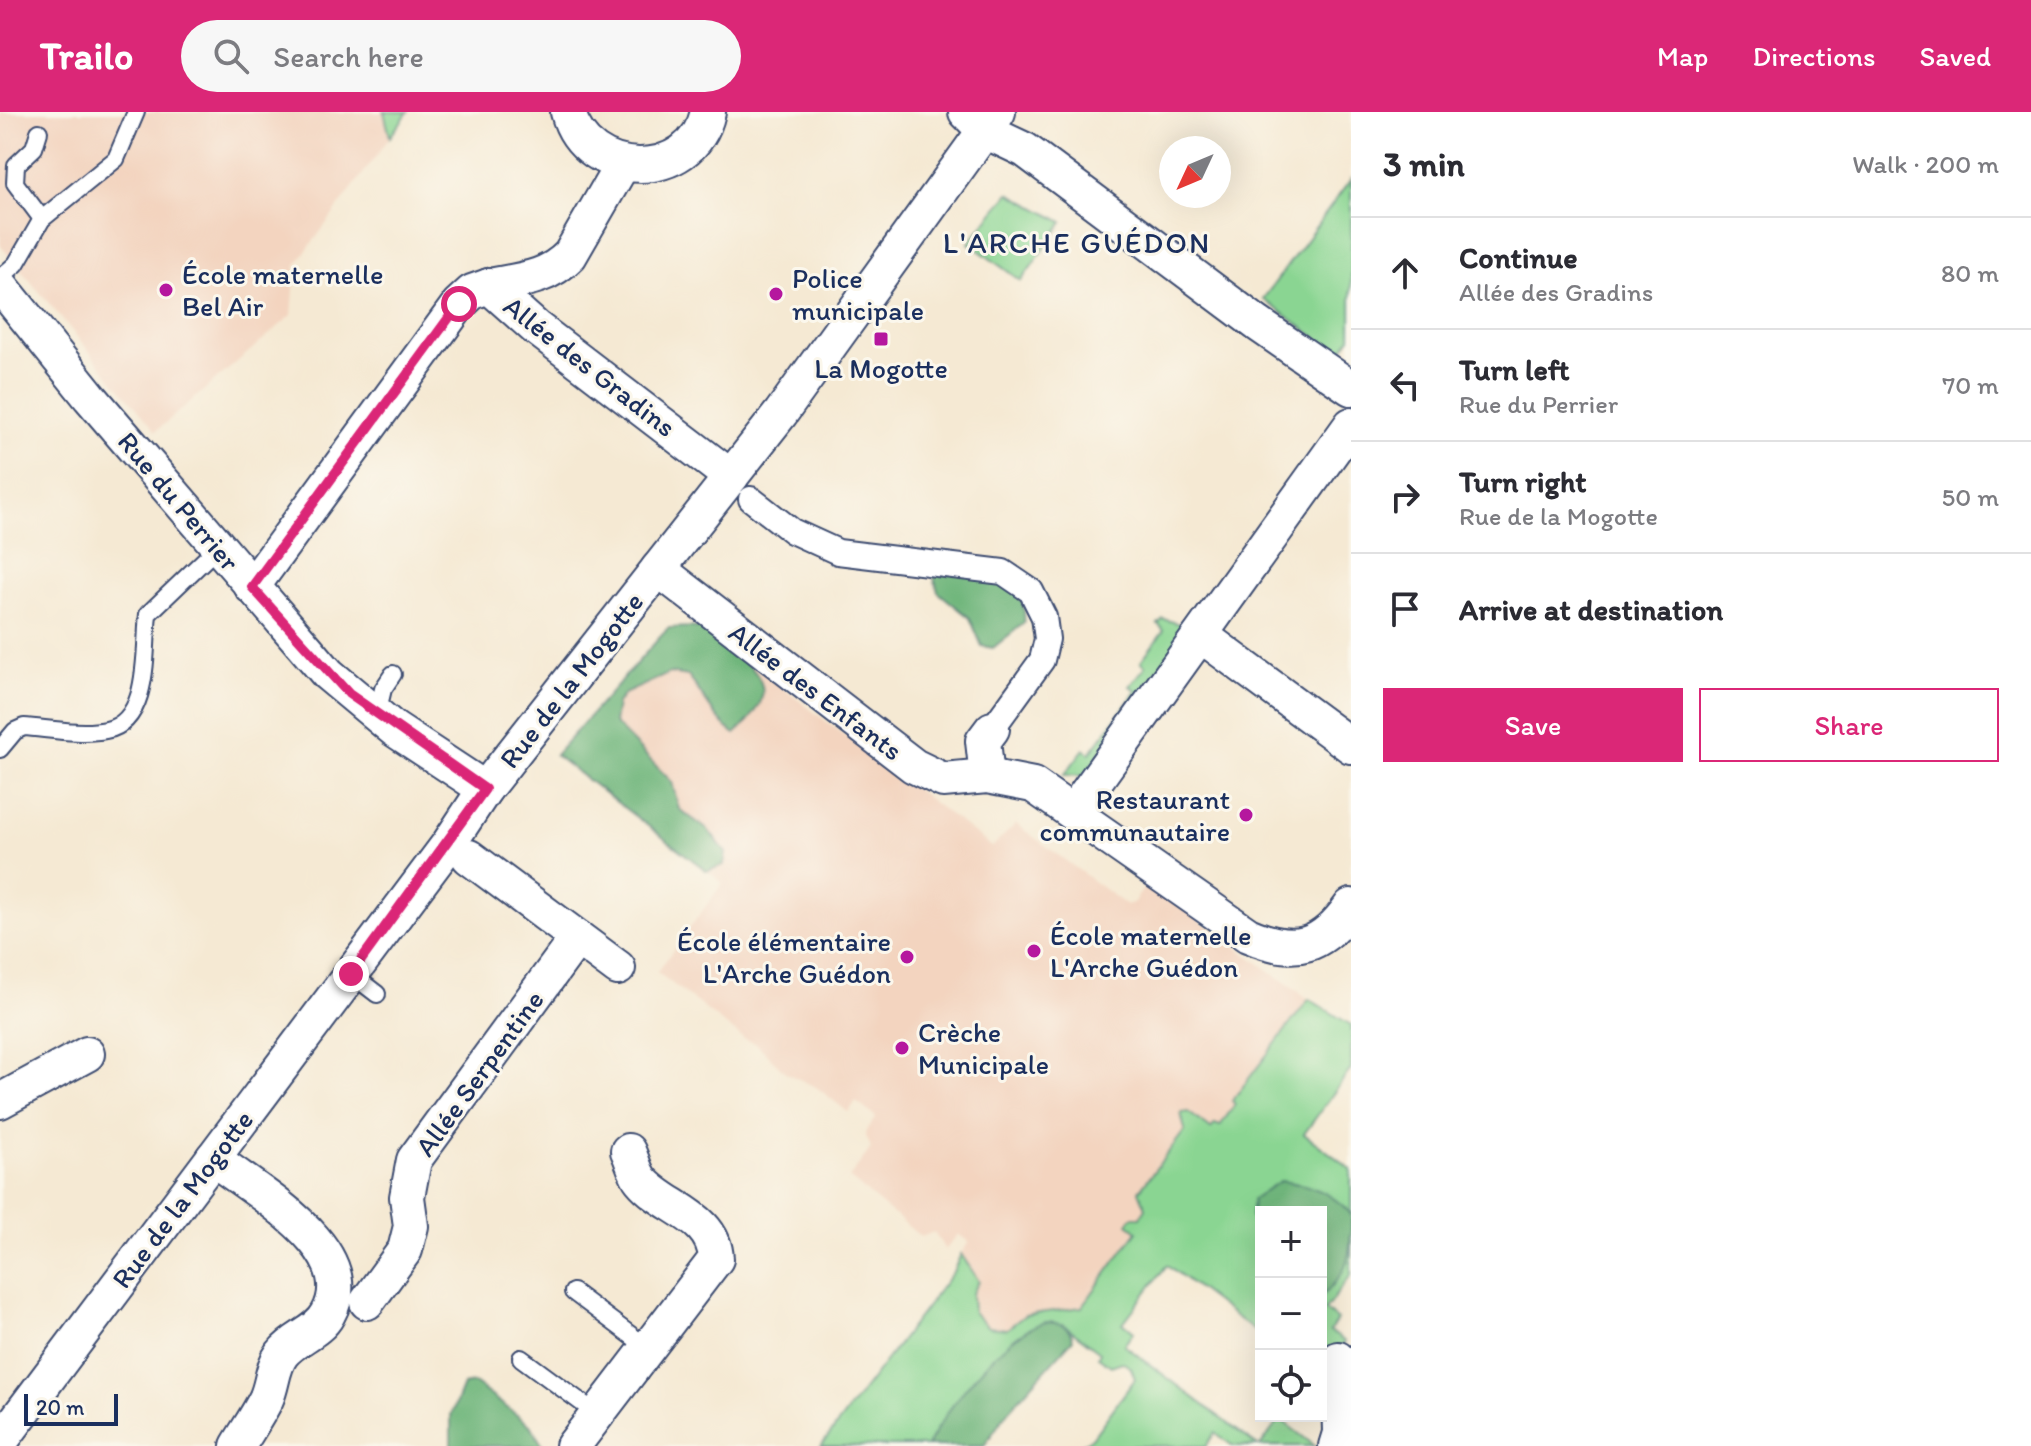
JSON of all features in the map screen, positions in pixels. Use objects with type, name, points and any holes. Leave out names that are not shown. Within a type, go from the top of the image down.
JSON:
[{"type":"street","points":[[568,112],[583,142],[601,157],[622,165],[647,166],[672,159],[692,143],[708,112]]},
{"type":"street","points":[[983,118],[1258,324],[1351,388]]},
{"type":"street","name":"Rue de la Mogotte","points":[[0,1442],[213,1158],[364,984],[485,789],[658,569],[741,488],[781,413],[983,118]]},
{"type":"street","points":[[489,286],[544,276],[558,267],[570,255],[622,165]]},
{"type":"street","name":"Rue du Perrier","points":[[0,285],[252,587],[349,694],[485,789]]},
{"type":"street","name":"Allée des Gradins","points":[[252,587],[459,304],[472,292],[489,286],[535,327],[741,488]]},
{"type":"street","points":[[1073,812],[1351,425]]},
{"type":"street","points":[[741,488],[792,531],[838,552],[1003,572],[1031,591],[1044,617],[1047,639],[1042,660],[983,741],[987,776]]},
{"type":"street","name":"Allée des Enfants","points":[[658,569],[914,766],[943,780],[987,776],[1033,785],[1248,935],[1267,944],[1298,945],[1323,939],[1351,906]]},
{"type":"street","points":[[1202,636],[1351,746]]},
{"type":"street","points":[[469,857],[618,968]]},
{"type":"street","name":"Allée Serpentine","points":[[367,1302],[405,1250],[411,1226],[407,1197],[414,1160],[577,938]]},
{"type":"street","points":[[0,1101],[87,1054]]},
{"type":"street","points":[[573,1446],[716,1259],[715,1244],[705,1228],[640,1179],[628,1151]]},
{"type":"street","points":[[213,1158],[317,1239],[330,1261],[336,1293],[321,1326],[283,1353],[273,1372],[267,1397],[238,1446]]},
{"type":"street","points":[[1338,1359],[1343,1437]]},
{"type":"lane","points":[[0,278],[16,264],[42,219],[116,159],[136,112]]},
{"type":"lane","points":[[39,132],[34,148],[16,165],[15,183],[42,219]]},
{"type":"lane","points":[[0,749],[15,731],[24,727],[107,730],[128,718],[140,693],[148,614],[218,547]]},
{"type":"lane","points":[[377,716],[383,689],[393,674]]},
{"type":"lane","points":[[573,1292],[648,1348]]},
{"type":"lane","points":[[521,1358],[597,1414]]},
{"type":"shaded area","name":"École maternelle Bel Air","points":[[0,112],[384,112],[390,137],[296,265],[292,315],[156,431],[0,245]]},
{"type":"shaded area","points":[[668,628],[703,628],[992,847],[1016,824],[1126,905],[1133,903],[1144,888],[1153,887],[1309,999],[1232,1101],[1235,1104],[1219,1127],[1211,1129],[1188,1112],[1185,1130],[1140,1191],[1146,1208],[1140,1217],[1132,1218],[1137,1231],[1082,1307],[1025,1315],[1007,1329],[984,1325],[971,1303],[978,1281],[961,1254],[969,1242],[958,1234],[945,1250],[934,1232],[921,1237],[849,1178],[871,1148],[865,1133],[876,1117],[856,1102],[848,1112],[816,1087],[786,1073],[757,1044],[744,1039],[657,972],[723,883],[555,755]]},
{"type":"green space","points":[[384,112],[408,112],[390,137]]},
{"type":"green space","points":[[1351,179],[1351,337],[1339,354],[1263,299]]},
{"type":"green space","points":[[1009,193],[1063,222],[1021,281],[969,243]]},
{"type":"green space","points":[[933,573],[979,576],[1007,585],[1017,593],[1023,606],[1024,623],[993,648],[982,646],[970,618],[938,592]]},
{"type":"green space","points":[[1163,619],[1188,626],[1084,776],[1064,775],[1084,749],[1090,753],[1136,691],[1130,686],[1146,666],[1141,661],[1164,630],[1158,624]]},
{"type":"green space","points":[[696,627],[713,634],[745,660],[763,690],[756,711],[735,734],[716,715],[688,676],[670,673],[624,694],[617,704],[614,723],[672,782],[679,809],[708,830],[726,853],[724,865],[707,871],[555,755],[668,628]]},
{"type":"green space","points":[[1309,999],[1351,1025],[1351,1069],[1304,1134],[1351,1169],[1351,1275],[1327,1307],[1327,1206],[1255,1206],[1255,1331],[1167,1265],[1123,1323],[1134,1332],[1124,1345],[1258,1446],[1233,1446],[1215,1433],[1206,1446],[1079,1446],[1092,1438],[1135,1379],[1131,1368],[1122,1362],[1111,1366],[1098,1357],[1100,1352],[1063,1324],[969,1446],[821,1446],[953,1272],[961,1254],[979,1281],[972,1294],[973,1312],[988,1327],[1007,1329],[1025,1315],[1082,1307],[1137,1231],[1128,1224],[1132,1217],[1140,1217],[1146,1208],[1139,1191],[1185,1130],[1181,1113],[1188,1112],[1211,1129],[1215,1124],[1220,1126],[1235,1104],[1232,1101]]},
{"type":"green space","points":[[1280,1181],[1301,1184],[1336,1200],[1351,1214],[1351,1239],[1344,1270],[1327,1291],[1327,1206],[1255,1206],[1255,1226],[1251,1218],[1253,1199]]},
{"type":"green space","points":[[1327,1312],[1337,1320],[1330,1331],[1345,1342],[1327,1366]]},
{"type":"green space","points":[[1046,1322],[1064,1325],[1073,1339],[1008,1411],[984,1446],[927,1446],[948,1412],[995,1355],[1029,1329]]},
{"type":"green space","points":[[474,1383],[530,1425],[543,1446],[451,1446],[451,1415],[463,1385]]},
{"type":"green space","points":[[1278,1422],[1284,1422],[1315,1446],[1260,1446]]},
{"type":"place","name":"École maternelle Bel Air","points":[[166,290]]},
{"type":"place","name":"Police municipale","points":[[776,294]]},
{"type":"place","name":"La Mogotte","points":[[881,339]]},
{"type":"place","name":"Restaurant communautaire","points":[[1246,815]]},
{"type":"place","name":"École maternelle L'Arche Guédon","points":[[1034,951]]},
{"type":"place","name":"École élémentaire L'Arche Guédon","points":[[907,957]]},
{"type":"place","name":"Crèche Municipale","points":[[902,1048]]},
{"type":"district","name":"L'ARCHE GUÉDON","points":[[1077,242]]},
{"type":"route","points":[[351,974],[448,845],[485,789],[394,729],[349,694],[252,587],[459,304]]}]
